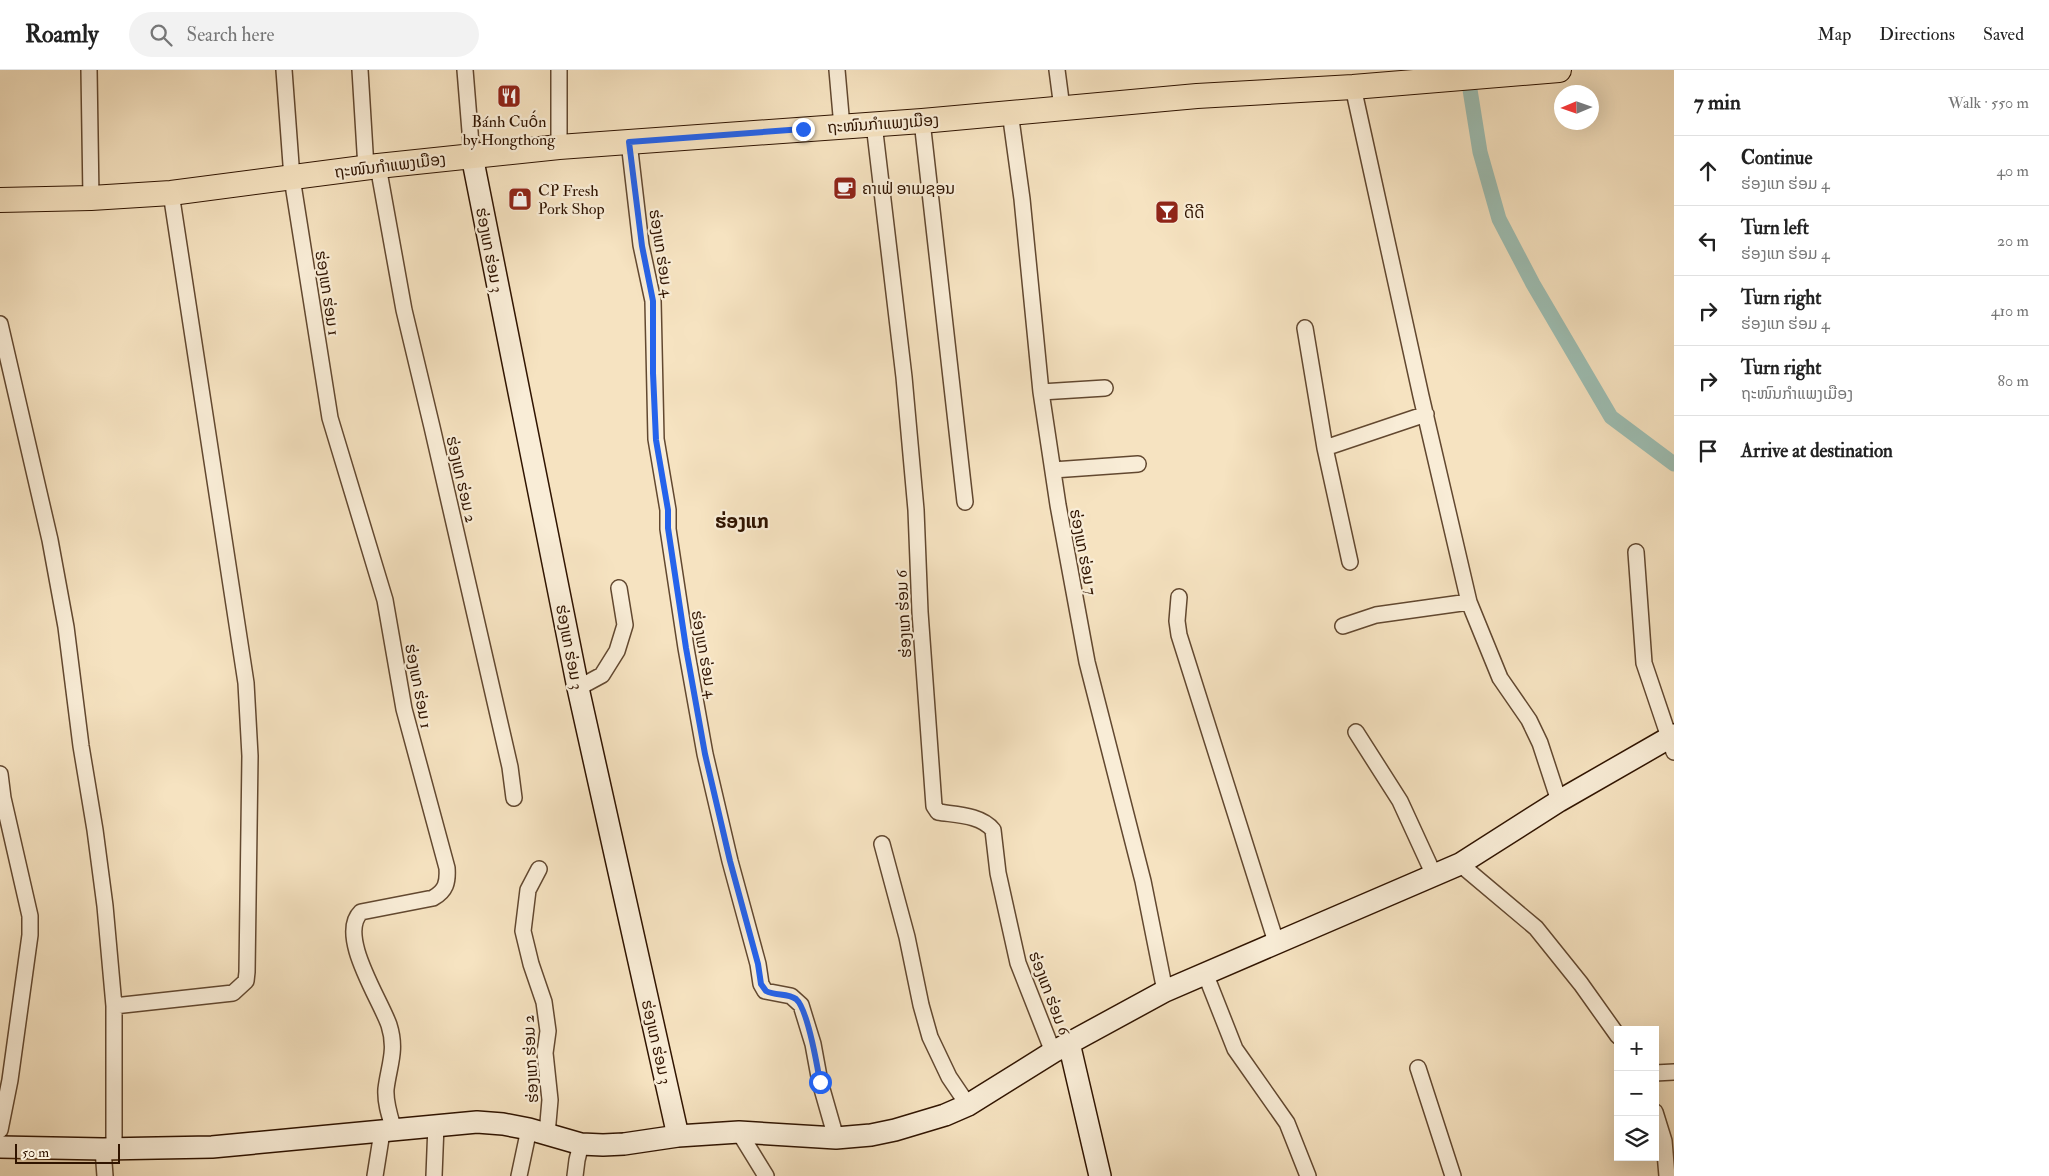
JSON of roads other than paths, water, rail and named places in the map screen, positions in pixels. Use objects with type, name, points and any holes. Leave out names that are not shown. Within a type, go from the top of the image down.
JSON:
[{"type":"main road","name":"ຖະໜົນກຳແພງເມືອງ","points":[[0,200],[91,198],[171,193],[372,167],[559,147],[922,121],[1197,96],[1353,87],[1559,70]]},
{"type":"street","points":[[88,70],[91,198]]},
{"type":"street","points":[[284,70],[292,178]]},
{"type":"street","name":"ຮ່ອງແກ ຮ່ອມ 2","points":[[360,70],[372,167],[510,767],[514,798]]},
{"type":"street","points":[[465,70],[472,156]]},
{"type":"street","points":[[559,70],[559,147]]},
{"type":"street","points":[[837,70],[842,126]]},
{"type":"street","points":[[1058,70],[1062,108]]},
{"type":"street","points":[[1353,87],[1469,602],[1500,678],[1529,720],[1540,742],[1559,800]]},
{"type":"street","name":"ຮ່ອງແກ ຮ່ອມ 7","points":[[1010,112],[1022,199],[1041,392],[1052,470],[1087,662],[1143,881],[1164,992]]},
{"type":"street","points":[[922,121],[965,502]]},
{"type":"street","name":"ຮ່ອງແກ ຮ່ອມ 6","points":[[874,124],[904,377],[916,510],[921,631],[934,806],[938,812],[968,816],[982,821],[994,830],[998,873],[1018,964],[1061,1047]]},
{"type":"street","name":"ຮ່ອງແກ ຮ່ອມ 4","points":[[629,142],[642,246],[653,301],[653,373],[656,440],[668,510],[668,528],[678,598],[705,754],[730,861],[758,964],[761,984],[766,991],[791,996],[801,1005],[813,1044],[820,1082],[836,1138]]},
{"type":"street","name":"ຮ່ອງແກ ຮ່ອມ 3","points":[[472,156],[578,688],[678,1136]]},
{"type":"street","name":"ຮ່ອງແກ ຮ່ອມ 1","points":[[292,178],[330,418],[385,600],[404,709],[448,868],[448,880],[440,894],[433,898],[361,912],[354,926],[355,943],[367,979],[389,1025],[393,1046],[392,1063],[386,1090],[389,1114],[388,1131]]},
{"type":"street","points":[[114,1006],[233,993],[246,981],[247,972],[250,756],[246,683],[171,193]]},
{"type":"street","points":[[0,324],[50,540],[66,628],[104,897],[114,1006],[108,1149],[105,1176]]},
{"type":"street","points":[[1305,328],[1325,448],[1350,562]]},
{"type":"street","points":[[1041,392],[1105,388]]},
{"type":"street","points":[[1325,448],[1426,414]]},
{"type":"street","points":[[1052,470],[1138,464]]},
{"type":"street","points":[[0,1147],[108,1149],[212,1147],[436,1125],[484,1123],[538,1132],[581,1144],[624,1144],[678,1136],[739,1132],[836,1138],[871,1135],[945,1116],[968,1105],[1061,1047],[1164,992],[1460,864],[1559,800],[1672,742],[1644,663],[1636,552]]},
{"type":"street","points":[[578,688],[602,675],[617,651],[625,625],[619,588]]},
{"type":"street","points":[[1179,597],[1177,621],[1180,636],[1276,942]]},
{"type":"street","points":[[1343,626],[1376,615],[1469,602]]},
{"type":"street","points":[[1356,732],[1400,801],[1434,876]]},
{"type":"street","points":[[0,774],[3,798],[30,916],[30,935],[10,1080],[0,1130]]},
{"type":"street","points":[[882,844],[907,936],[921,1005],[930,1037],[949,1077],[968,1105]]},
{"type":"street","points":[[1460,864],[1536,928],[1581,984],[1614,1030]]},
{"type":"street","name":"ຮ່ອງແກ ຮ່ອມ 2","points":[[519,1176],[550,1100],[545,1053],[548,1031],[544,1002],[531,964],[524,932],[528,890],[539,869]]},
{"type":"street","points":[[1205,973],[1235,1049],[1286,1123],[1308,1176]]},
{"type":"street","points":[[1061,1047],[1100,1176]]},
{"type":"street","points":[[1418,1068],[1453,1176]]},
{"type":"street","points":[[1659,1073],[1674,1072]]},
{"type":"street","points":[[1656,1116],[1664,1140],[1667,1176]]},
{"type":"street","points":[[434,1176],[436,1125]]},
{"type":"street","points":[[374,1176],[388,1131]]},
{"type":"street","points":[[739,1132],[766,1176]]},
{"type":"street","points":[[575,1176],[581,1144]]},
{"type":"waterway","points":[[1467,71],[1480,152],[1499,219],[1533,284],[1611,417],[1674,464]]},
{"type":"place","name":"Bánh Cuốn by Hongthong","points":[[509,96]]},
{"type":"place","name":"ຄາເຟ່ ອາເມຊອນ","points":[[845,188]]},
{"type":"place","name":"CP Fresh Pork Shop","points":[[520,199]]},
{"type":"place","name":"ດີດີ","points":[[1167,212]]},
{"type":"district","name":"ຮ່ອງແກ","points":[[742,521]]}]
